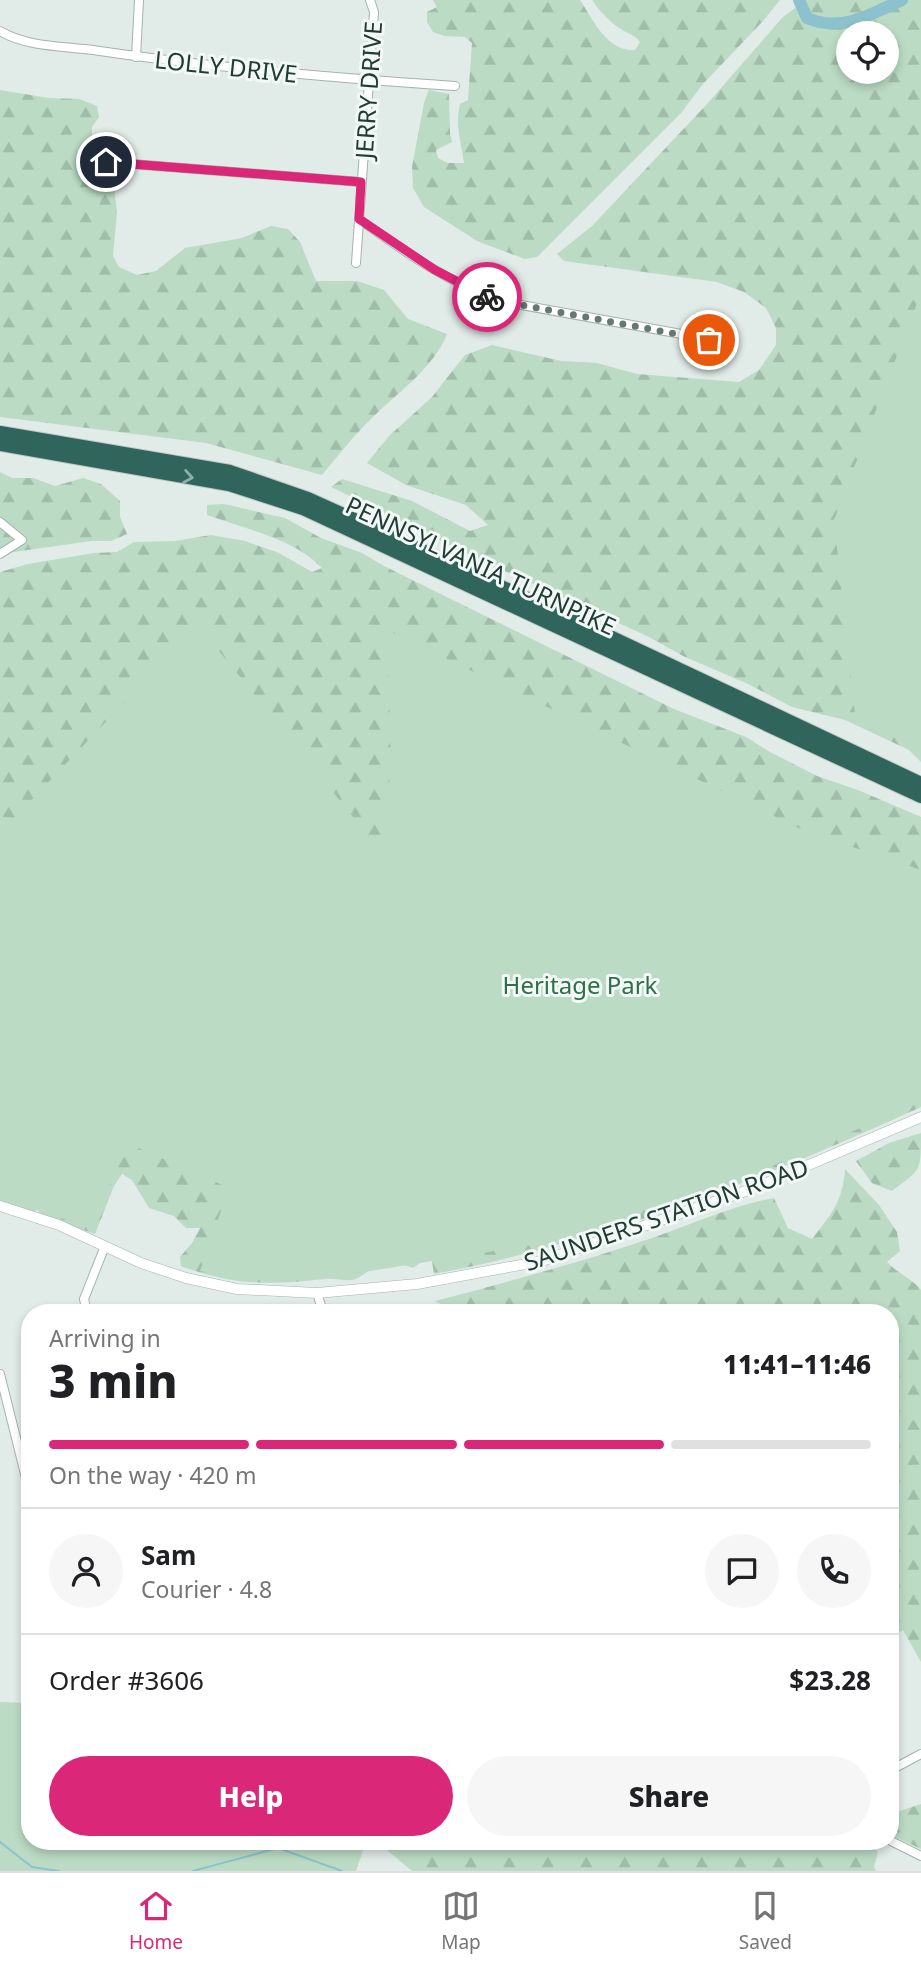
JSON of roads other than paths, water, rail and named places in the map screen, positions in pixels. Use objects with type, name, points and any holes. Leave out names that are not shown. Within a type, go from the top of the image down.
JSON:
[{"type":"highway","name":"PENNSYLVANIA TURNPIKE","points":[[0,433],[230,472],[307,499],[593,629],[921,784]]},
{"type":"highway","name":"PENNSYLVANIA TURNPIKE","points":[[0,444],[229,484],[303,508],[921,796]]},
{"type":"street","points":[[136,57],[139,0]]},
{"type":"street","name":"JERRY DRIVE","points":[[356,264],[374,12],[370,0]]},
{"type":"street","name":"LOLLY DRIVE","points":[[0,31],[18,39],[136,57],[455,86]]},
{"type":"street","points":[[106,162],[361,182]]},
{"type":"street","points":[[359,219],[416,259],[486,296],[505,302],[709,340]]},
{"type":"street","points":[[0,523],[22,540],[0,554]]},
{"type":"street","name":"SAUNDERS STATION ROAD","points":[[0,1206],[59,1225],[152,1267],[237,1289],[317,1293],[417,1284],[542,1261],[757,1187],[921,1117]]},
{"type":"street","points":[[86,1304],[84,1299],[105,1246]]},
{"type":"street","points":[[317,1293],[320,1304]]},
{"type":"street","points":[[0,1374],[21,1450]]},
{"type":"street","points":[[899,1765],[921,1754]]},
{"type":"street","points":[[899,1845],[921,1856]]},
{"type":"waterway","points":[[799,0],[807,18],[832,23],[856,20],[902,0]]},
{"type":"waterway","points":[[0,1842],[32,1867],[59,1871]]},
{"type":"waterway","points":[[193,1871],[271,1850]]},
{"type":"waterway","points":[[284,1850],[342,1871]]},
{"type":"park label","name":"Heritage Park","points":[[580,984]]}]
